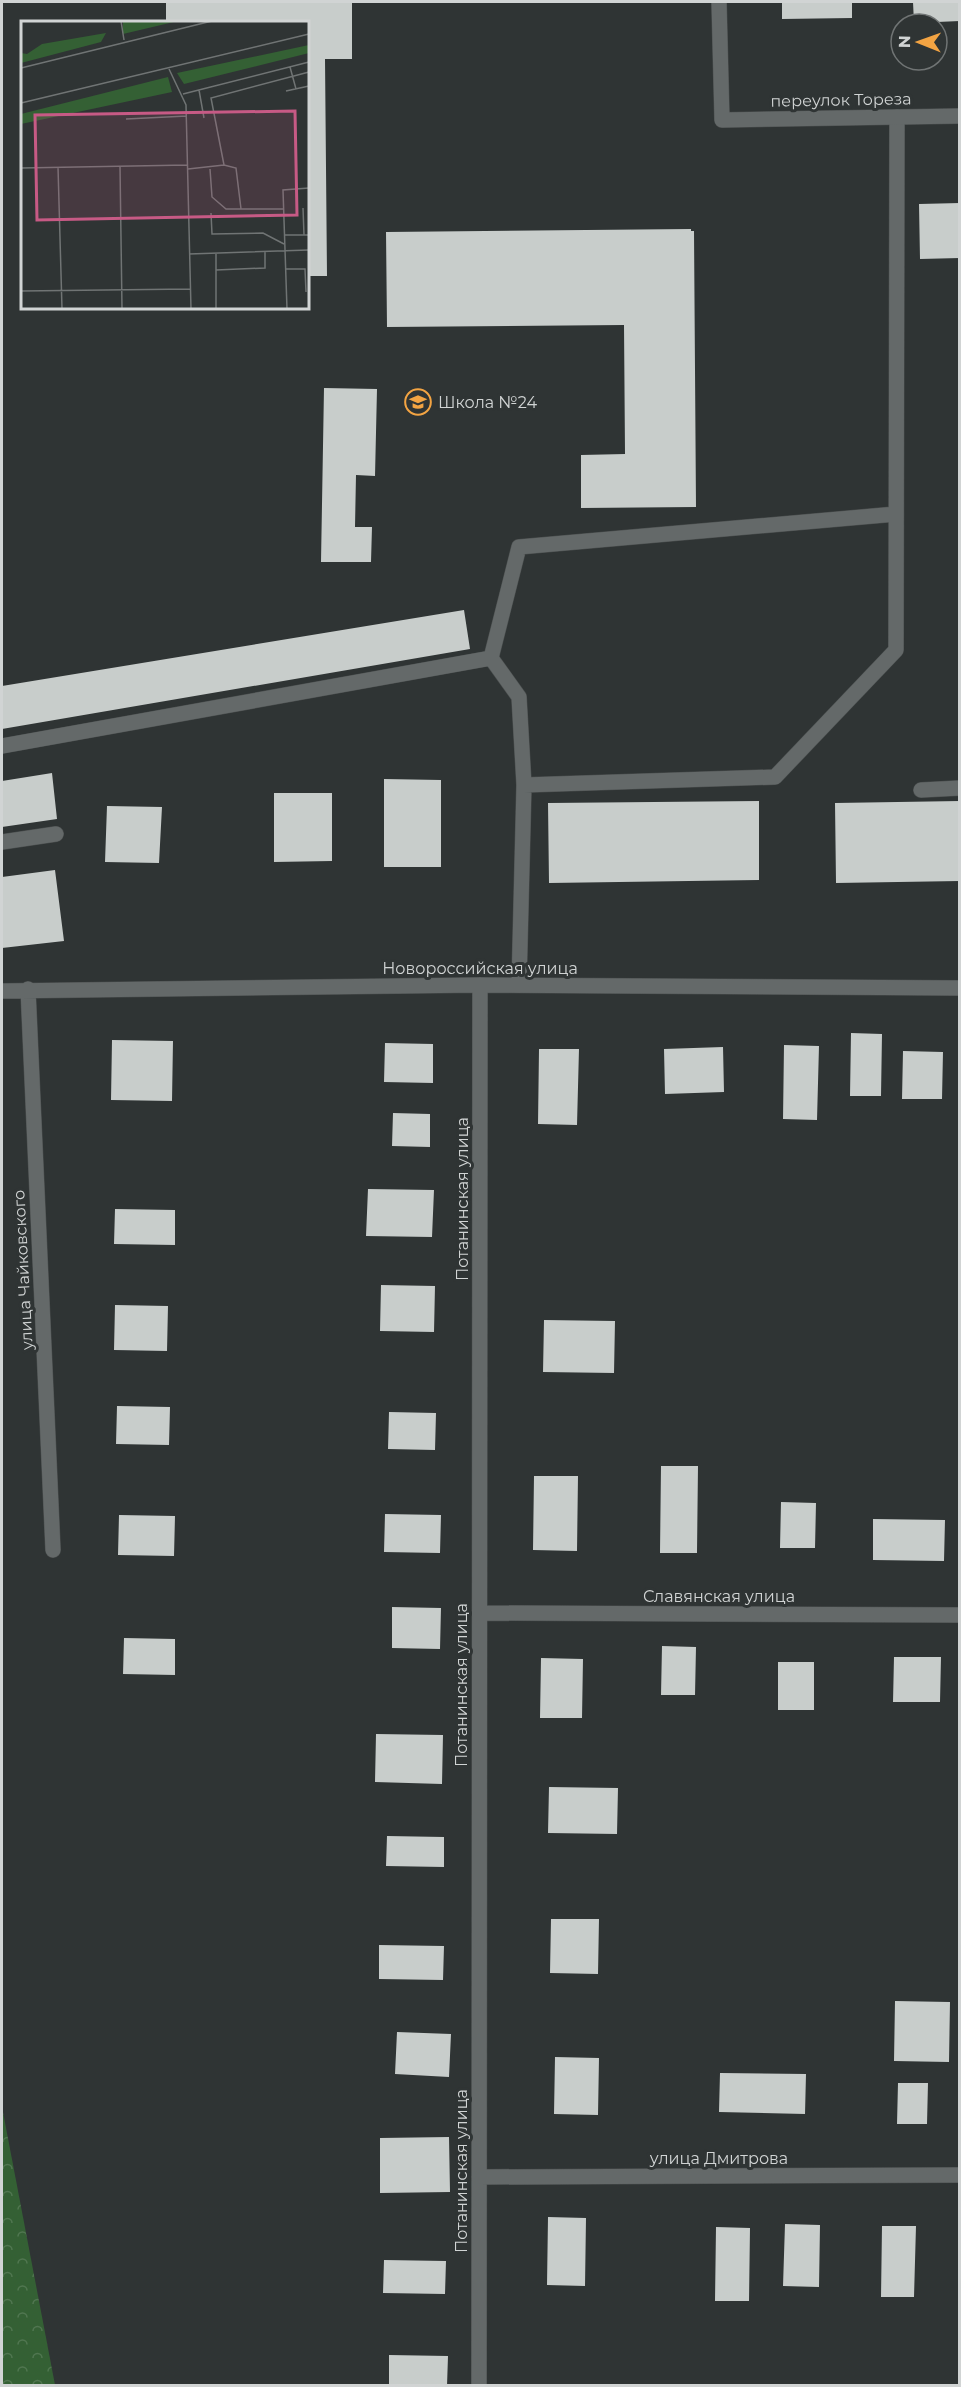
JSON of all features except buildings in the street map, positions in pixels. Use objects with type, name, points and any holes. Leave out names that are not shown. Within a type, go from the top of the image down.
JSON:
[{"type":"street","name":"переулок Тореза","points":[[719,2],[722,120],[960,116]]},
{"type":"street","points":[[524,785],[775,777],[896,650],[897,117]]},
{"type":"street","points":[[519,985],[524,785],[519,697],[491,658],[519,547],[896,514]]},
{"type":"street","points":[[2,746],[491,658]]},
{"type":"street","points":[[921,789],[960,788]]},
{"type":"street","points":[[2,842],[56,834]]},
{"type":"street","name":"Новороссийская улица","points":[[2,991],[480,985],[960,988]]},
{"type":"street","name":"Потанинская улица","points":[[479,2385],[480,985]]},
{"type":"street","name":"улица Чайковского","points":[[28,989],[53,1550]]},
{"type":"street","name":"Славянская улица","points":[[479,1613],[960,1615]]},
{"type":"street","name":"улица Дмитрова","points":[[479,2177],[960,2175]]},
{"type":"green space","points":[[2,2107],[55,2385],[2,2385]]},
{"type":"place","name":"Школа №24","points":[[418,402]]}]
